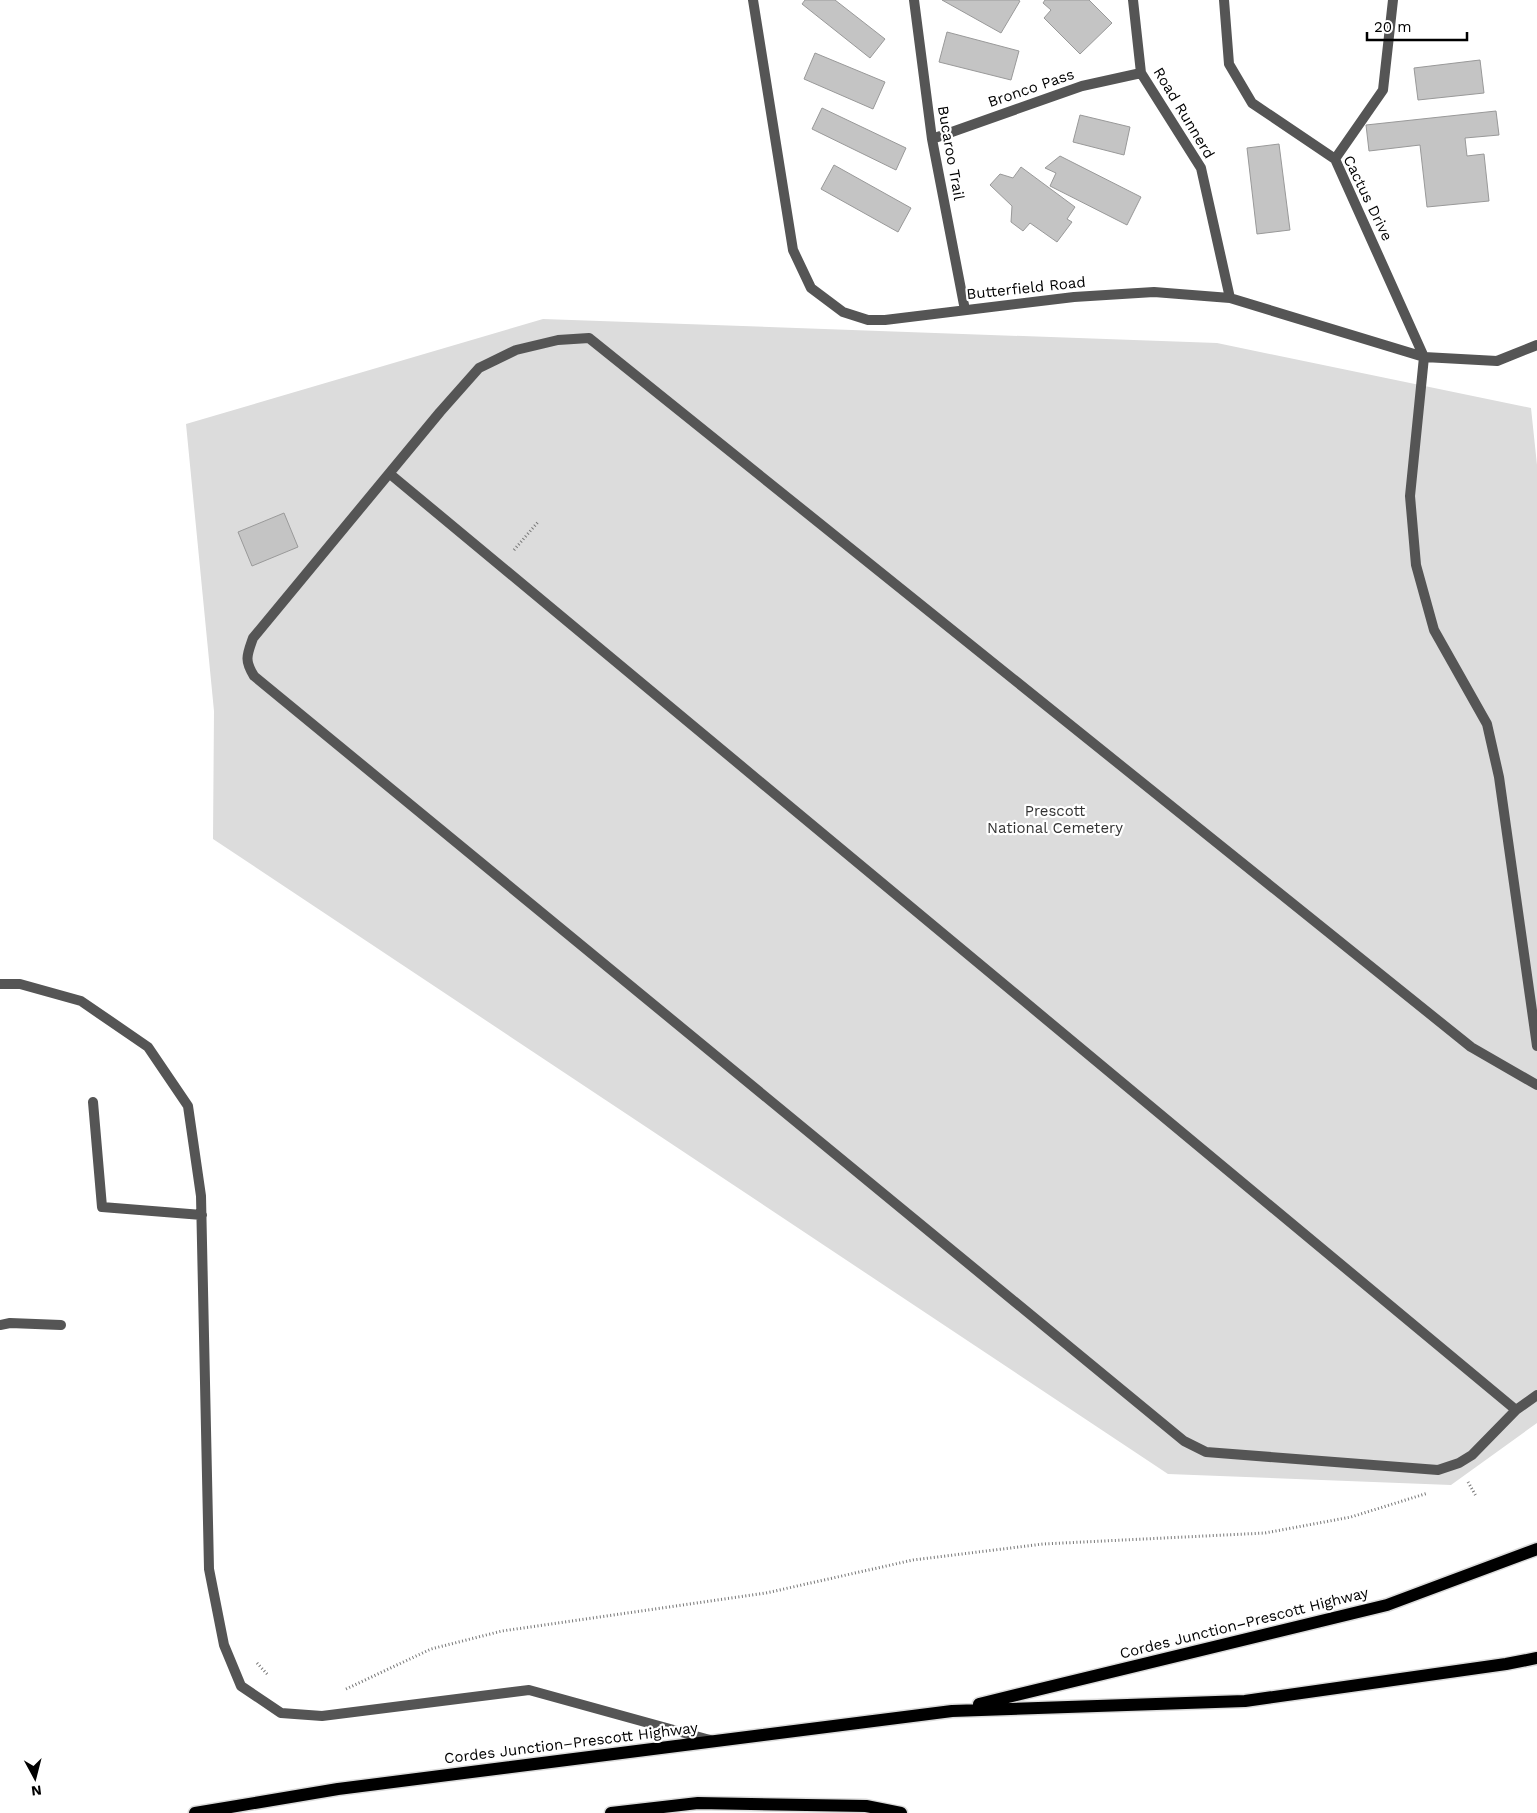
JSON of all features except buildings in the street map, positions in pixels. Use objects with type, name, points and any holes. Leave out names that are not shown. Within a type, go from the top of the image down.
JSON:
[{"type":"main road","name":"Cordes Junction–Prescott Highway","points":[[952,1711],[1387,1605],[1537,1549]]},
{"type":"main road","name":"Cordes Junction–Prescott Highway","points":[[195,1813],[338,1789],[952,1711],[1245,1701],[1537,1658]]},
{"type":"main road","points":[[611,1813],[698,1802],[866,1806],[901,1813]]},
{"type":"street","name":"Butterfield Road","points":[[753,0],[793,250],[811,288],[843,312],[868,320],[885,320],[1074,297],[1154,292],[1230,298],[1424,358],[1497,361],[1537,345]]},
{"type":"street","name":"Bucaroo Trail","points":[[914,0],[932,139],[965,310]]},
{"type":"street","name":"Road Runnerd","points":[[1133,0],[1141,73],[1201,168],[1230,298]]},
{"type":"street","name":"Cactus Drive","points":[[1224,0],[1229,64],[1252,103],[1336,159],[1424,358]]},
{"type":"street","points":[[1336,159],[1383,90],[1393,0]]},
{"type":"street","name":"Bronco Pass","points":[[932,139],[1082,86],[1141,73]]},
{"type":"street","points":[[1537,1084],[1471,1047],[589,338],[558,340],[516,350],[479,368],[440,412],[253,638],[248,652],[248,666],[254,676],[1184,1441],[1206,1452],[1438,1470],[1459,1463],[1472,1455],[1516,1410],[1537,1395]]},
{"type":"street","points":[[1424,358],[1410,496],[1416,566],[1434,630],[1487,724],[1499,777],[1537,1046]]},
{"type":"street","points":[[390,474],[1516,1410]]},
{"type":"street","points":[[0,984],[20,984],[81,1001],[148,1047],[188,1106],[202,1215],[208,1570],[224,1645],[241,1686],[281,1713],[322,1716],[529,1690],[714,1741]]},
{"type":"street","points":[[93,1102],[102,1208],[202,1215]]},
{"type":"street","points":[[0,1325],[10,1323],[61,1325]]},
{"type":"path","points":[[500,565],[538,522]]},
{"type":"path","points":[[1459,1483],[1468,1480]]},
{"type":"path","points":[[339,1690],[431,1649],[502,1631],[766,1593],[913,1560],[1043,1544],[1265,1533],[1351,1516],[1432,1492]]},
{"type":"path","points":[[254,1658],[271,1679]]},
{"type":"green space","name":"Prescott National Cemetery","points":[[543,319],[1217,343],[1531,408],[1537,465],[1537,1423],[1451,1485],[1168,1474],[213,839],[214,711],[186,424]]}]
